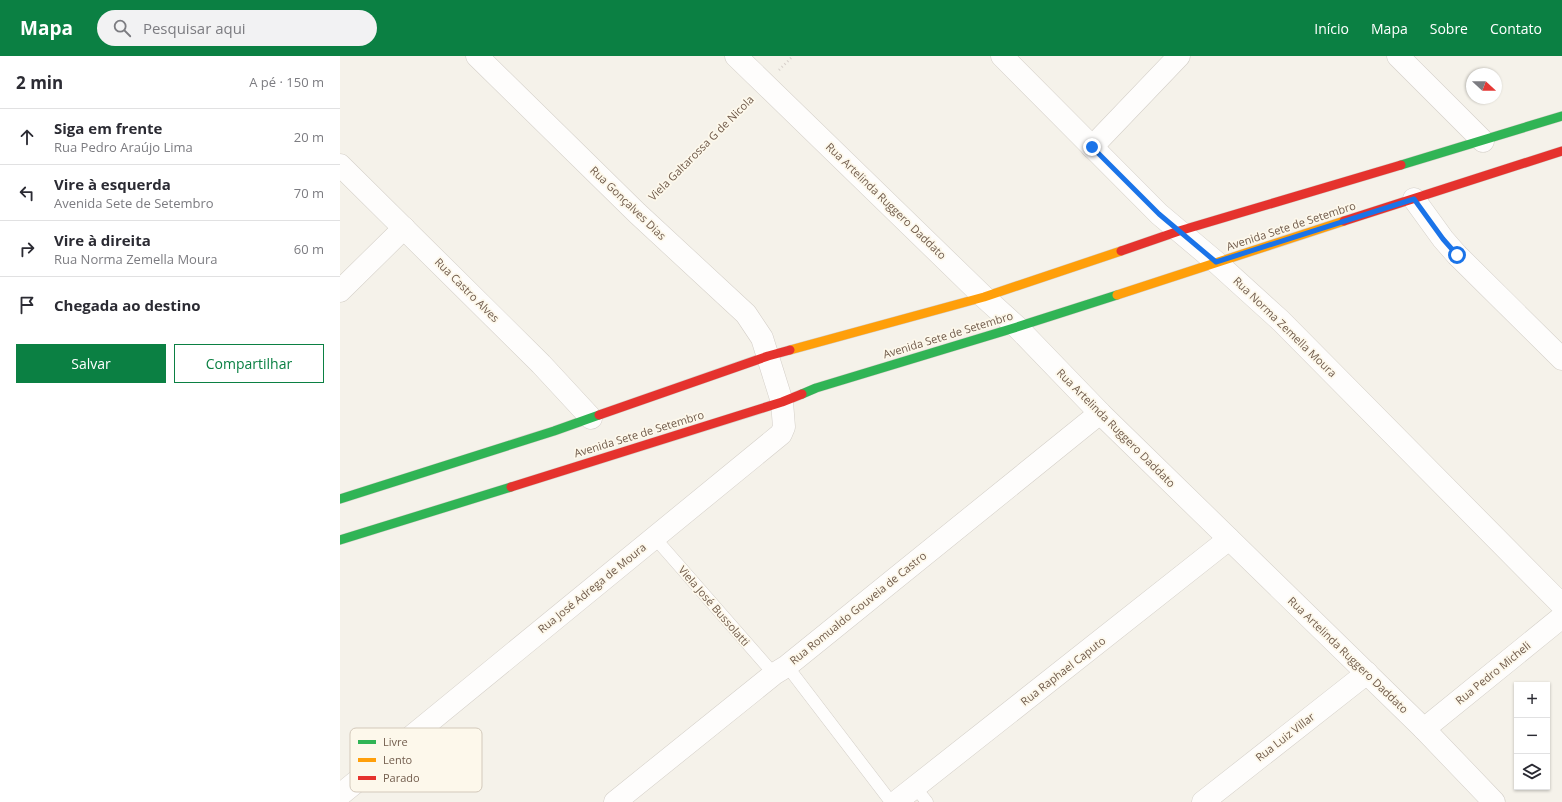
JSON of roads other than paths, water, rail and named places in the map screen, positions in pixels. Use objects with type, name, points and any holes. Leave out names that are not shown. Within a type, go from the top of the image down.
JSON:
[{"type":"main road","points":[[340,499],[554,431],[768,356],[984,297],[1179,231],[1483,141],[1562,116]]},
{"type":"main road","name":"Avenida Sete de Setembro","points":[[340,540],[782,402],[823,386],[1017,327],[1562,151]]},
{"type":"street","name":"Rua Gonçalves Dias","points":[[477,56],[637,213],[746,314],[762,338],[768,356]]},
{"type":"street","name":"Rua Artelinda Ruggero Daddato","points":[[736,56],[984,297],[1017,327],[1100,413],[1424,729],[1484,799]]},
{"type":"street","name":"Rua Norma Zemella Moura","points":[[1002,56],[1128,184],[1281,321],[1562,605]]},
{"type":"street","points":[[1092,147],[1179,56]]},
{"type":"street","points":[[1398,56],[1483,141]]},
{"type":"street","name":"Rua Castro Alves","points":[[340,165],[541,364],[591,418]]},
{"type":"street","points":[[1414,199],[1443,239],[1457,255],[1562,359]]},
{"type":"street","points":[[340,291],[404,228]]},
{"type":"street","name":"Rua José Adrega de Moura","points":[[422,728],[781,434],[784,427],[782,402],[768,356]]},
{"type":"street","name":"Rua Romualdo Gouveia de Castro","points":[[615,802],[1100,413]]},
{"type":"street","name":"Rua Raphael Caputo","points":[[896,802],[921,794],[1229,539]]},
{"type":"street","name":"Rua Pedro Micheli","points":[[1424,729],[1562,617]]},
{"type":"street","name":"Rua Luiz Villar","points":[[1203,802],[1367,673]]},
{"type":"street","name":"Rua José Adrega de Moura","points":[[340,795],[350,787]]},
{"type":"lane","name":"Viela José Bussolatti","points":[[654,537],[780,670],[891,802]]}]
